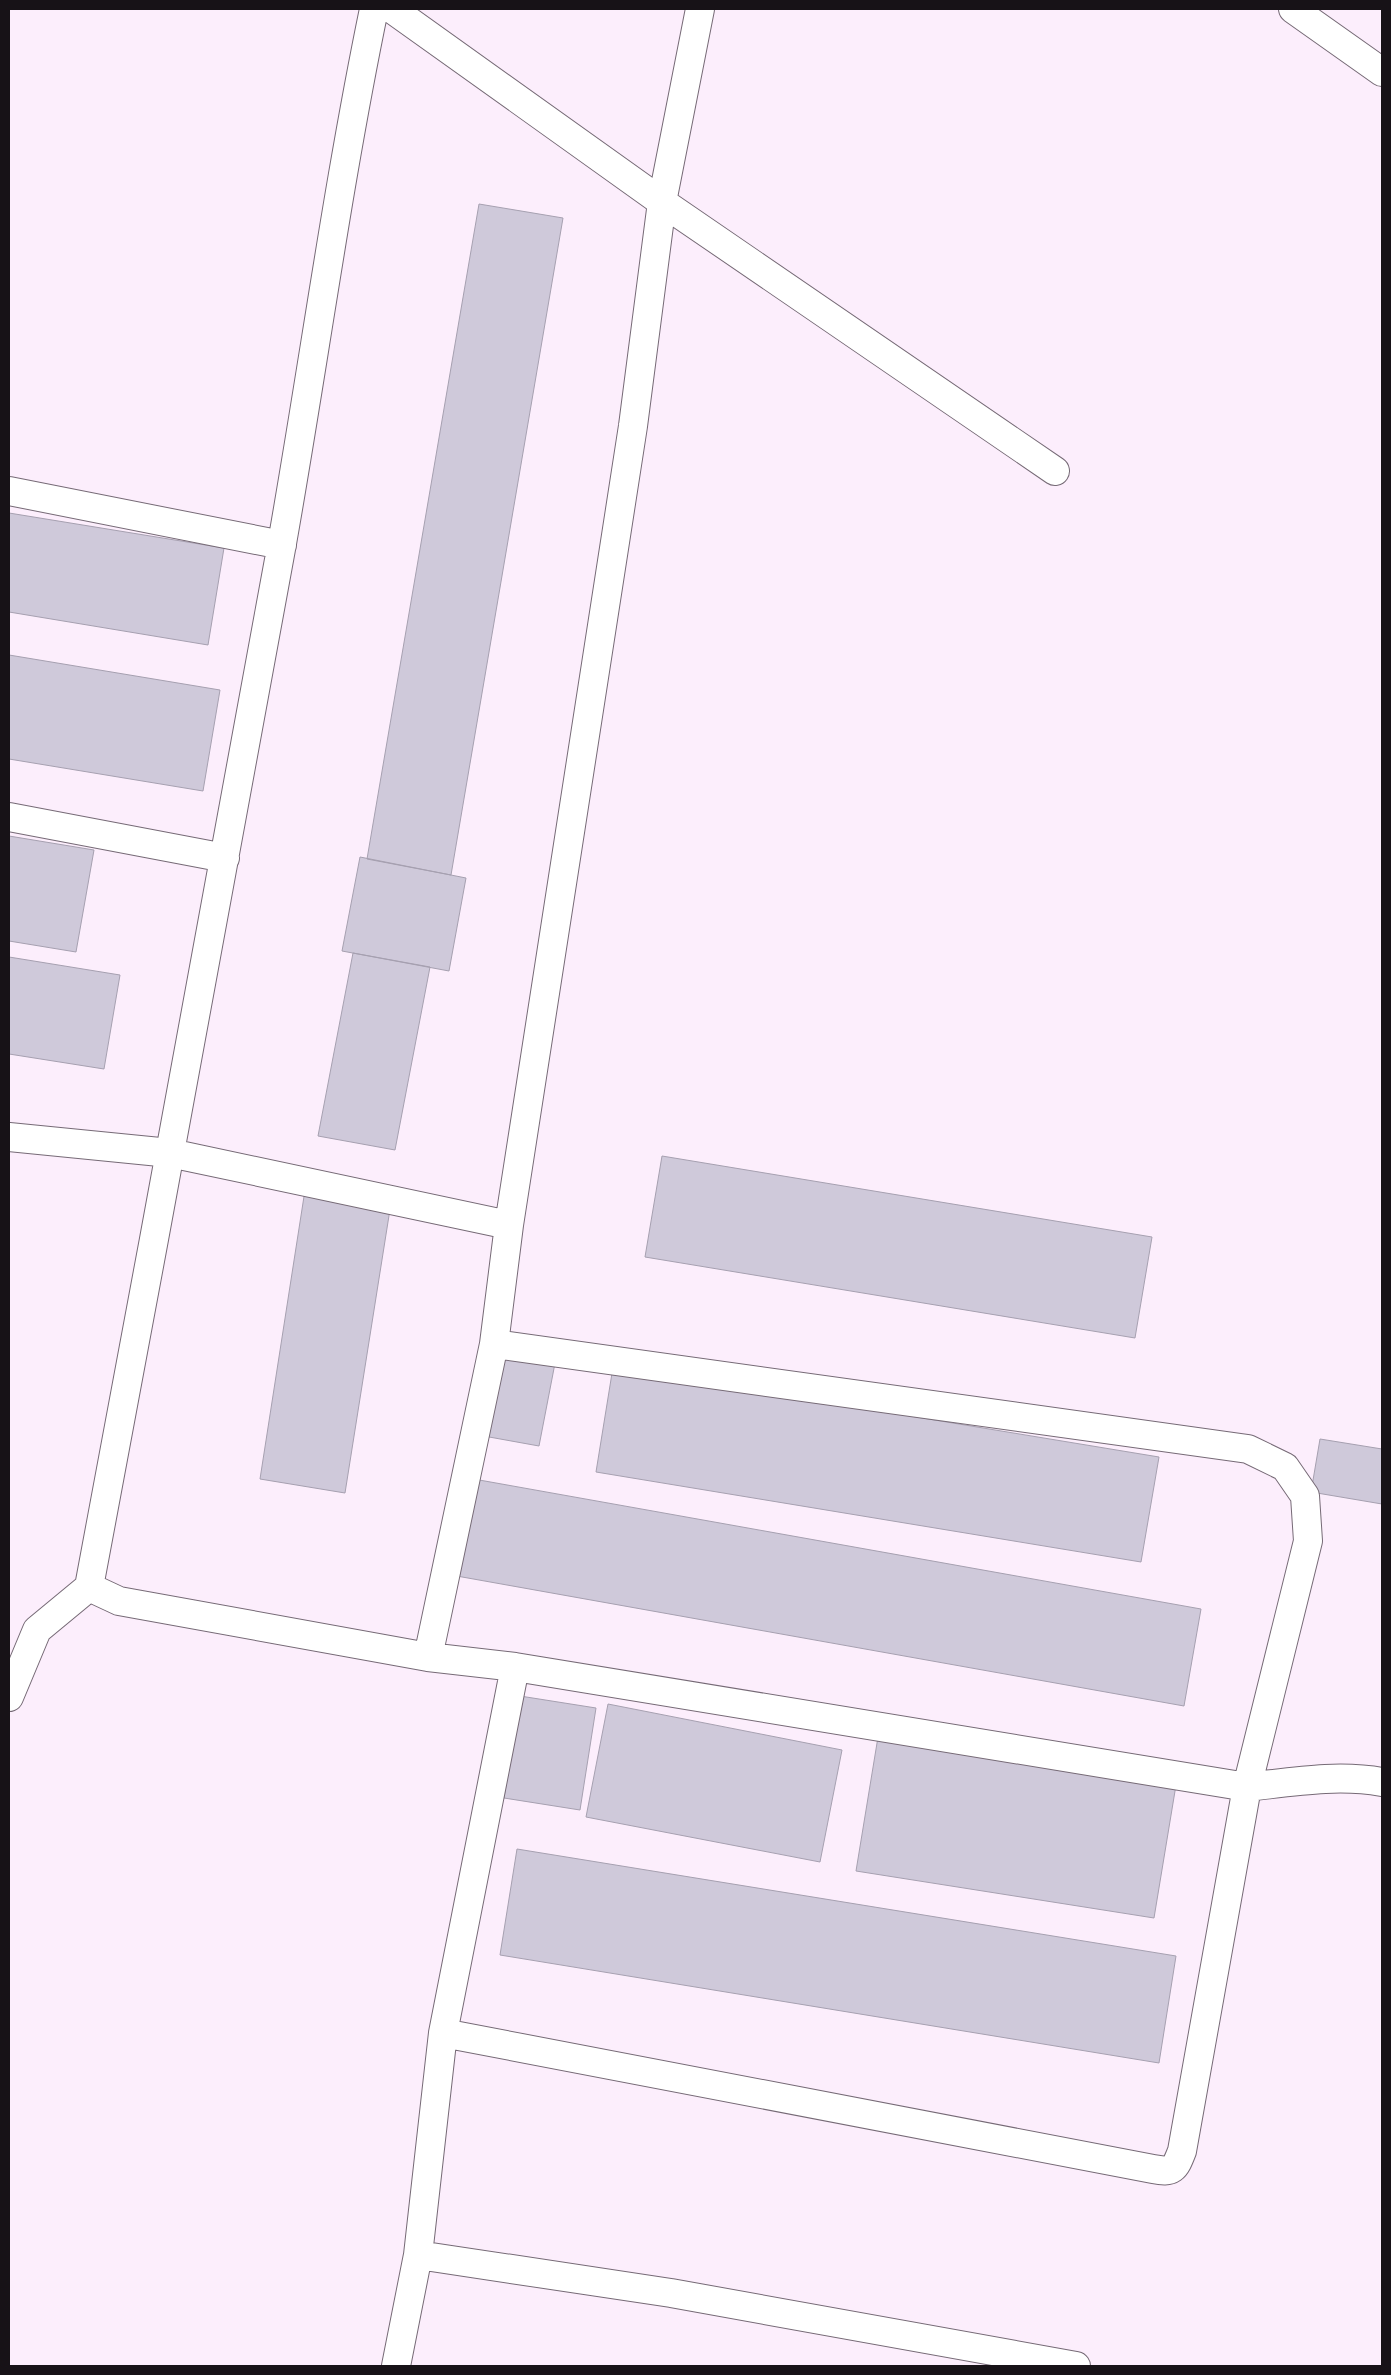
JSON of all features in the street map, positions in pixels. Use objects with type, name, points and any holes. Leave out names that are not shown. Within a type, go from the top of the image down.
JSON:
[{"type":"street","points":[[9,1697],[37,1630],[89,1587],[282,545],[356,95],[374,9]]},
{"type":"street","points":[[392,9],[662,202],[1055,471]]},
{"type":"street","points":[[1293,9],[1382,72]]},
{"type":"street","points":[[428,1657],[494,1344],[509,1226],[633,426],[662,202],[697,10]]},
{"type":"street","points":[[9,492],[282,545]]},
{"type":"street","points":[[9,817],[225,858]]},
{"type":"street","points":[[9,1137],[170,1153],[509,1226]]},
{"type":"street","points":[[443,2033],[1166,2172],[1176,2164],[1182,2151],[1247,1787],[1308,1541],[1305,1496],[1284,1467],[1248,1449],[494,1344]]},
{"type":"street","points":[[89,1587],[119,1602],[428,1657],[515,1667],[1247,1787],[1313,1779],[1366,1779],[1382,1782]]},
{"type":"street","points":[[396,2366],[418,2256],[443,2033],[515,1667]]},
{"type":"street","points":[[418,2256],[671,2294],[1076,2366]]},
{"type":"building","points":[[479,204],[563,218],[451,875],[367,859]]},
{"type":"building","points":[[9,513],[224,548],[208,645],[9,612]]},
{"type":"building","points":[[9,655],[220,690],[203,791],[9,759]]},
{"type":"building","points":[[9,836],[94,850],[76,952],[9,941]]},
{"type":"building","points":[[360,857],[466,878],[449,971],[342,951]]},
{"type":"building","points":[[353,953],[430,967],[395,1150],[318,1136]]},
{"type":"building","points":[[9,957],[120,975],[104,1069],[9,1054]]},
{"type":"building","points":[[662,1156],[1152,1237],[1135,1338],[645,1257]]},
{"type":"building","points":[[305,1190],[391,1203],[345,1493],[260,1479]]},
{"type":"building","points":[[483,1346],[556,1358],[539,1446],[467,1433]]},
{"type":"building","points":[[613,1367],[1159,1457],[1141,1562],[596,1472]]},
{"type":"building","points":[[1320,1439],[1382,1449],[1382,1504],[1311,1492]]},
{"type":"building","points":[[468,1478],[1201,1609],[1184,1706],[451,1575]]},
{"type":"building","points":[[520,1696],[596,1708],[580,1810],[504,1798]]},
{"type":"building","points":[[608,1704],[842,1750],[820,1862],[586,1817]]},
{"type":"building","points":[[878,1737],[1176,1785],[1154,1918],[856,1871]]},
{"type":"building","points":[[517,1849],[1176,1956],[1159,2063],[500,1955]]}]
